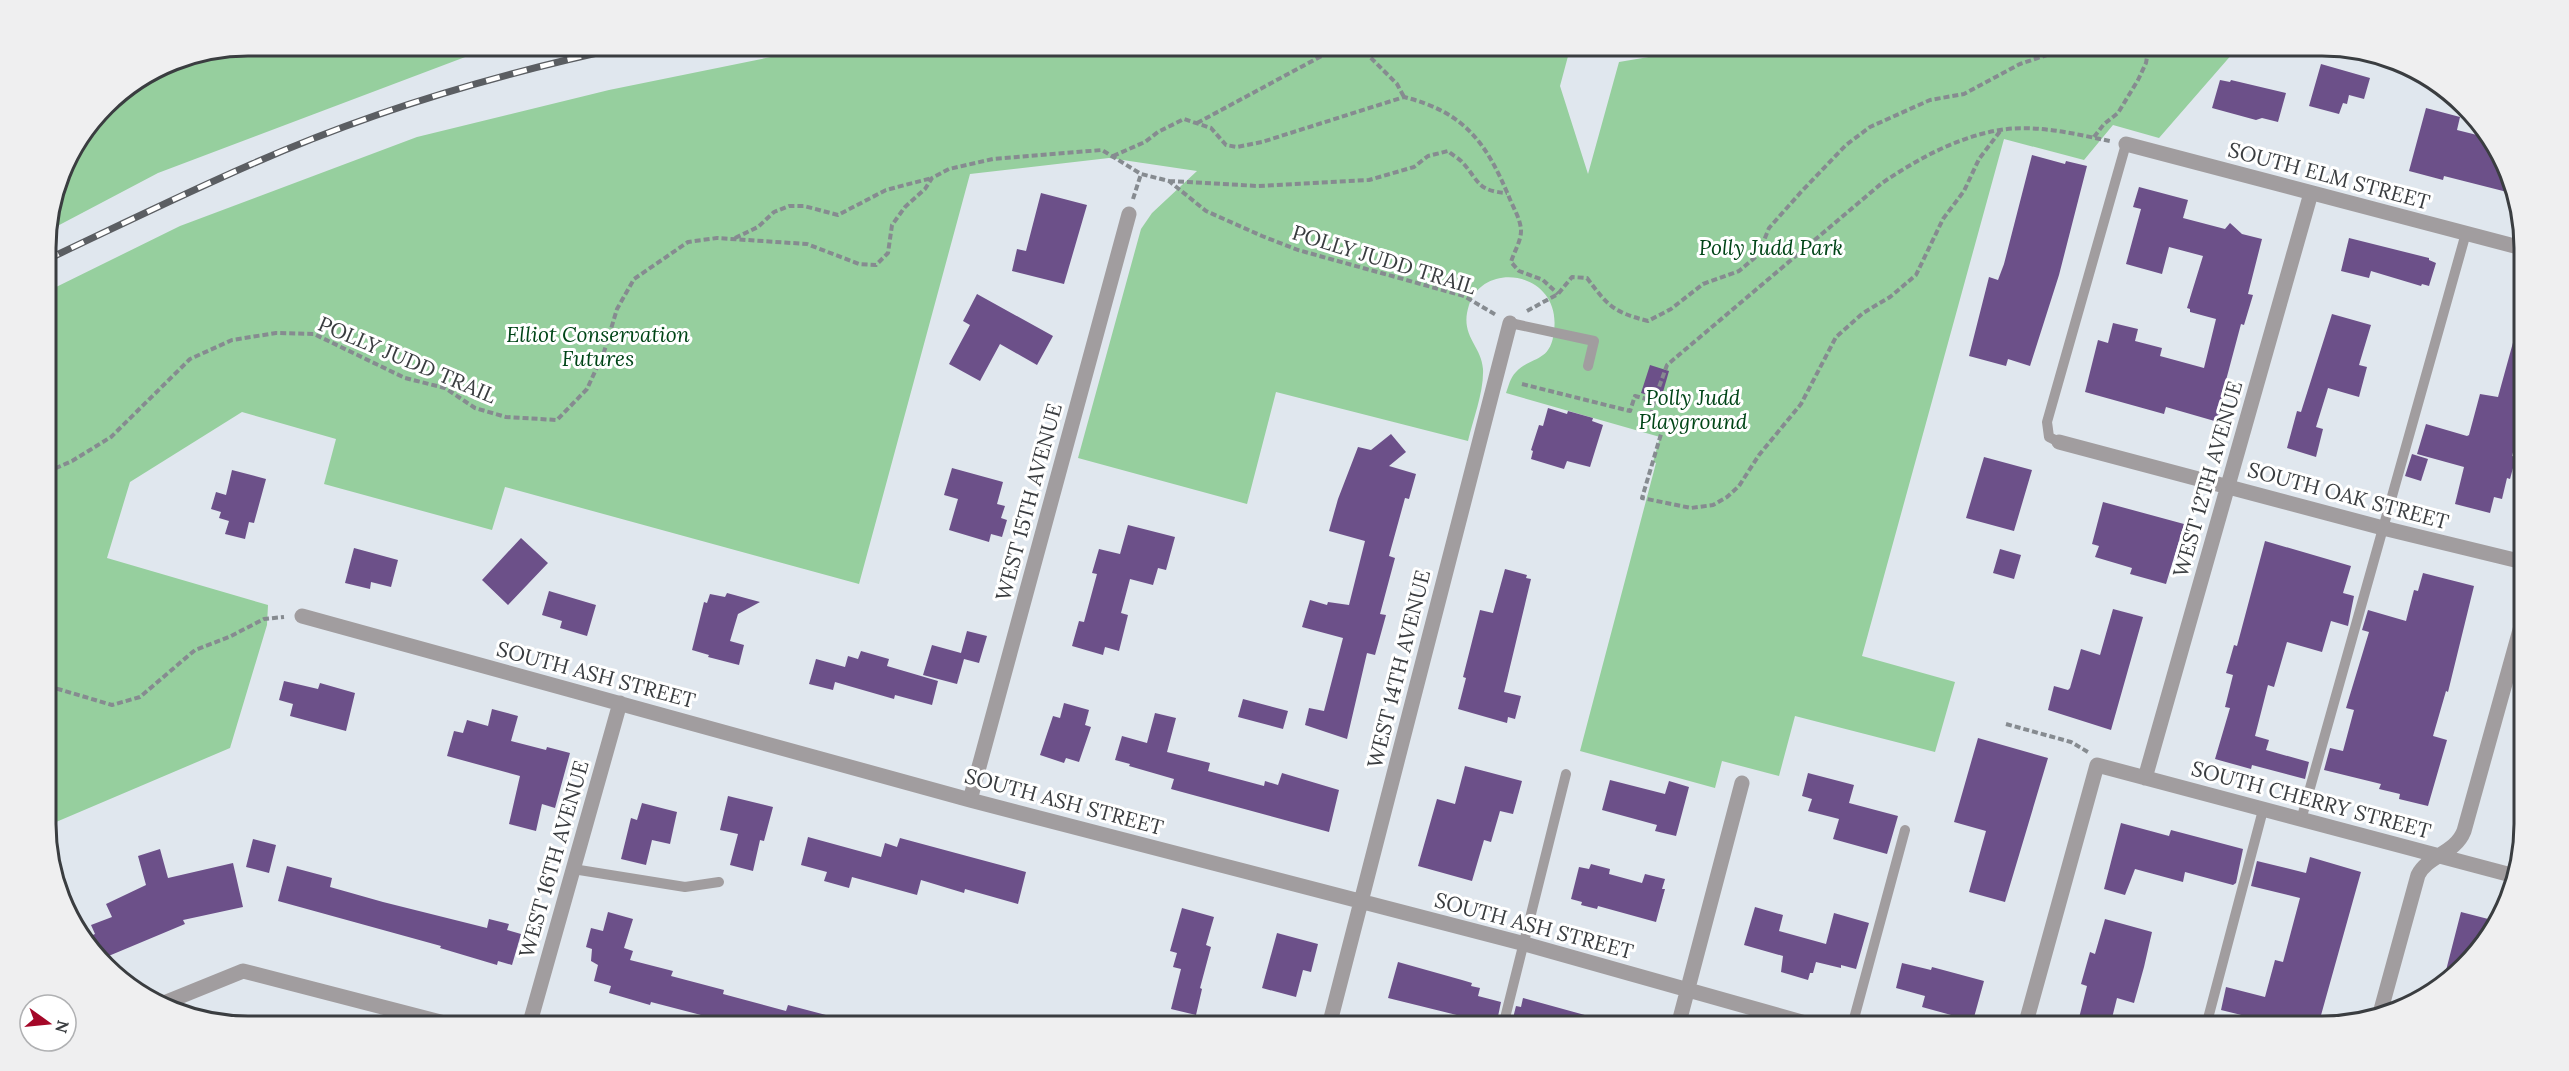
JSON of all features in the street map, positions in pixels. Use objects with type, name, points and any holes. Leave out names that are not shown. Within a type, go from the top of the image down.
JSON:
[{"type":"street","name":"SOUTH ELM STREET","points":[[2126,144],[2514,246]]},
{"type":"street","name":"WEST 12TH AVENUE","points":[[2145,778],[2311,193]]},
{"type":"street","name":"WEST 15TH AVENUE","points":[[970,800],[1129,214]]},
{"type":"street","name":"WEST 14TH AVENUE","points":[[1332,1015],[1510,323]]},
{"type":"street","name":"SOUTH OAK STREET","points":[[2059,442],[2383,528],[2514,560]]},
{"type":"street","name":"SOUTH ASH STREET","points":[[302,616],[970,800],[1525,944],[1779,1015]]},
{"type":"street","points":[[2382,1005],[2418,875],[2424,866],[2458,843],[2464,831],[2514,651]]},
{"type":"street","name":"WEST 16TH AVENUE","points":[[532,1016],[620,703]]},
{"type":"street","name":"SOUTH CHERRY STREET","points":[[2097,765],[2506,874]]},
{"type":"street","points":[[2028,1015],[2097,765]]},
{"type":"street","points":[[1681,1015],[1742,783]]},
{"type":"street","points":[[172,1000],[243,970],[418,1016]]},
{"type":"lane","points":[[2059,442],[2049,436],[2047,423],[2126,144]]},
{"type":"lane","points":[[2301,820],[2466,233]]},
{"type":"lane","points":[[1510,323],[1594,341],[1588,366]]},
{"type":"lane","points":[[1506,1015],[1566,774]]},
{"type":"lane","points":[[2209,1015],[2263,810]]},
{"type":"lane","points":[[1855,1015],[1905,830]]},
{"type":"lane","points":[[573,869],[685,887],[719,882]]},
{"type":"path","points":[[1197,123],[1322,56]]},
{"type":"path","points":[[1369,56],[1397,84],[1404,97]]},
{"type":"path","points":[[1510,323],[1557,294],[1572,277],[1587,278],[1612,308],[1624,315],[1648,321],[1671,309],[1703,284],[1739,271],[1758,255],[1769,228],[1846,145],[1870,126],[1930,100],[1964,94],[2020,64],[2044,56]]},
{"type":"path","points":[[2094,138],[2104,124],[2118,113],[2139,80],[2147,56]]},
{"type":"path","points":[[1113,156],[1145,142],[1158,132],[1184,119],[1211,128],[1226,145],[1237,147],[1262,142],[1404,97],[1427,103],[1463,124],[1483,144],[1507,193],[1521,229],[1511,262],[1519,271],[1543,280],[1557,294]]},
{"type":"path","points":[[2001,130],[1979,159],[1964,191],[1943,219],[1916,274],[1890,297],[1863,314],[1836,337],[1801,404],[1759,455],[1738,486],[1713,505],[1691,508],[1642,498],[1664,424],[1650,420],[1666,365],[1882,183],[1914,161],[1934,152],[1964,139],[2001,130],[2032,129],[2126,144]]},
{"type":"path","name":"POLLY JUDD TRAIL","points":[[56,468],[111,437],[189,359],[232,340],[276,333],[314,334],[405,378],[445,388],[476,408],[506,417],[557,420],[587,389],[604,351],[617,309],[634,279],[688,242],[717,238],[807,244],[858,264],[876,265],[888,253],[892,225],[932,178],[949,170],[993,159],[1102,150],[1141,174],[1169,181],[1206,211],[1262,236],[1298,250],[1464,296],[1510,323]]},
{"type":"path","points":[[1169,181],[1258,186],[1369,180],[1414,167],[1428,156],[1448,151],[1462,162],[1474,181],[1494,192],[1507,193]]},
{"type":"path","points":[[1129,214],[1141,174]]},
{"type":"path","points":[[734,239],[758,227],[774,212],[789,206],[804,206],[838,215],[886,190],[932,178]]},
{"type":"path","points":[[1522,384],[1630,411],[1635,396],[1654,401]]},
{"type":"path","points":[[56,688],[112,705],[140,698],[195,650],[229,637],[264,619],[302,616]]},
{"type":"path","points":[[2007,724],[2080,745],[2097,765]]},
{"type":"green space","points":[[235,56],[468,56],[158,173],[57,226],[62,198],[70,174],[81,151],[103,121],[141,88],[174,70],[210,59]]},
{"type":"green space","points":[[776,56],[1568,56],[1560,86],[1588,174],[1619,62],[1655,56],[2230,56],[2159,138],[2113,125],[2084,160],[2004,139],[1862,656],[1955,682],[1935,752],[1795,716],[1779,776],[1722,761],[1715,788],[1580,751],[1656,463],[1653,462],[1660,437],[1506,393],[1516,372],[1540,358],[1549,349],[1554,331],[1553,311],[1546,296],[1535,285],[1520,279],[1505,277],[1490,281],[1477,290],[1469,305],[1467,325],[1479,353],[1483,378],[1468,441],[1276,392],[1247,504],[1078,458],[1141,229],[1152,213],[1197,171],[1109,158],[970,174],[859,584],[505,487],[492,530],[324,484],[336,439],[242,412],[130,482],[107,558],[268,605],[267,625],[230,748],[56,822],[56,287],[180,226],[417,137],[609,90]]},
{"type":"building","points":[[2321,64],[2370,78],[2364,99],[2349,95],[2347,104],[2343,103],[2339,114],[2309,106]]},
{"type":"building","points":[[2220,80],[2230,82],[2231,80],[2286,93],[2278,122],[2262,118],[2256,120],[2212,108]]},
{"type":"building","points":[[2426,108],[2460,117],[2457,130],[2476,135],[2494,163],[2505,191],[2444,176],[2443,180],[2409,171]]},
{"type":"building","points":[[2032,155],[2065,164],[2066,161],[2087,166],[2059,275],[2030,366],[2008,359],[2006,366],[1969,356],[1989,277],[1998,280],[2004,264]]},
{"type":"building","points":[[2139,187],[2188,200],[2183,218],[2225,229],[2230,223],[2242,234],[2262,239],[2248,294],[2253,295],[2244,325],[2241,324],[2225,384],[2229,385],[2218,422],[2166,407],[2164,414],[2085,392],[2098,340],[2108,343],[2113,323],[2138,329],[2135,341],[2162,348],[2160,356],[2204,368],[2216,319],[2190,312],[2187,308],[2203,256],[2169,247],[2162,274],[2126,264],[2141,209],[2133,207]]},
{"type":"building","points":[[1041,193],[1087,205],[1064,284],[1012,271],[1017,249],[1026,251]]},
{"type":"building","points":[[2349,238],[2429,258],[2436,263],[2429,286],[2422,284],[2421,286],[2371,271],[2369,278],[2341,271]]},
{"type":"building","points":[[977,294],[1053,336],[1037,365],[1000,344],[980,381],[949,364],[970,325],[963,321]]},
{"type":"building","points":[[2332,314],[2371,325],[2359,365],[2367,367],[2359,397],[2328,388],[2316,427],[2323,429],[2316,457],[2287,448],[2297,411],[2301,412]]},
{"type":"building","points":[[2514,339],[2514,448],[2512,456],[2514,456],[2514,464],[2510,479],[2507,478],[2502,499],[2494,497],[2490,513],[2455,504],[2464,467],[2417,454],[2426,424],[2467,436],[2480,394],[2498,397]]},
{"type":"building","points":[[1650,365],[1669,371],[1661,399],[1641,393]]},
{"type":"building","points":[[1548,408],[1593,418],[1592,421],[1603,425],[1590,467],[1567,461],[1564,469],[1531,459],[1533,451],[1531,450],[1539,425],[1543,426]]},
{"type":"building","points":[[1391,434],[1406,452],[1389,466],[1416,474],[1409,499],[1405,498],[1389,556],[1395,558],[1380,614],[1386,615],[1375,655],[1367,653],[1347,739],[1305,725],[1309,708],[1324,711],[1343,638],[1302,627],[1310,600],[1327,605],[1328,602],[1349,605],[1365,541],[1329,531],[1338,499],[1358,447],[1371,450]]},
{"type":"building","points":[[2412,454],[2428,459],[2421,481],[2405,476]]},
{"type":"building","points":[[1984,457],[2032,470],[2014,531],[1966,518]]},
{"type":"building","points":[[952,468],[1003,482],[997,504],[1005,506],[1001,518],[1007,520],[1002,537],[991,534],[989,542],[949,530],[958,499],[944,495]]},
{"type":"building","points":[[232,470],[266,479],[254,523],[249,522],[245,539],[225,534],[229,521],[219,518],[221,512],[211,509],[216,492],[226,495]]},
{"type":"building","points":[[2103,502],[2184,524],[2166,584],[2130,574],[2132,568],[2095,557],[2099,546],[2092,544]]},
{"type":"building","points":[[1128,525],[1175,537],[1166,570],[1158,568],[1153,585],[1130,579],[1121,613],[1128,615],[1119,651],[1105,647],[1103,655],[1072,646],[1079,621],[1084,622],[1097,574],[1092,573],[1099,549],[1120,554]]},
{"type":"building","points":[[521,538],[548,563],[508,605],[482,580]]},
{"type":"building","points":[[2265,541],[2351,566],[2343,593],[2354,596],[2348,626],[2331,621],[2322,652],[2287,642],[2274,687],[2268,685],[2255,736],[2269,740],[2266,750],[2309,762],[2305,779],[2252,765],[2251,769],[2215,759],[2230,708],[2225,707],[2233,675],[2226,673],[2234,645],[2237,646]]},
{"type":"building","points":[[354,548],[398,560],[391,587],[371,582],[370,589],[345,583]]},
{"type":"building","points":[[2000,549],[2021,555],[2014,579],[1993,573]]},
{"type":"building","points":[[1505,569],[1527,575],[1526,578],[1531,579],[1504,692],[1521,696],[1515,719],[1508,717],[1507,723],[1458,709],[1466,678],[1463,677],[1480,610],[1493,613]]},
{"type":"building","points":[[2423,573],[2474,586],[2448,692],[2446,691],[2433,736],[2447,740],[2428,806],[2399,799],[2400,794],[2379,789],[2381,784],[2324,770],[2330,748],[2343,751],[2354,710],[2346,708],[2369,632],[2362,630],[2368,610],[2406,621],[2414,590],[2418,591]]},
{"type":"building","points":[[549,591],[596,605],[587,636],[560,628],[562,621],[542,615]]},
{"type":"building","points":[[727,593],[760,602],[738,614],[730,641],[744,645],[739,665],[708,657],[709,655],[692,650],[704,602],[707,603],[710,594],[725,597]]},
{"type":"building","points":[[2113,609],[2143,617],[2111,730],[2048,710],[2054,686],[2068,690],[2070,688],[2081,649],[2100,655]]},
{"type":"building","points":[[967,631],[987,636],[979,663],[964,659],[957,684],[923,675],[932,645],[961,653]]},
{"type":"building","points":[[861,651],[889,659],[887,666],[938,681],[932,705],[895,695],[894,699],[835,682],[833,690],[809,684],[816,659],[845,667],[848,656],[858,659]]},
{"type":"building","points":[[284,681],[318,689],[320,683],[355,693],[346,731],[290,716],[293,704],[279,700]]},
{"type":"building","points":[[1243,699],[1288,711],[1283,729],[1238,717]]},
{"type":"building","points":[[1064,703],[1089,710],[1085,725],[1091,727],[1079,762],[1066,758],[1064,763],[1040,755],[1053,716],[1060,718]]},
{"type":"building","points":[[492,709],[518,716],[511,741],[546,750],[547,747],[570,753],[555,808],[542,804],[536,831],[509,824],[520,776],[447,756],[454,731],[463,733],[467,720],[488,726]]},
{"type":"building","points":[[1155,713],[1176,718],[1167,752],[1210,763],[1208,771],[1264,786],[1265,781],[1278,785],[1282,773],[1339,790],[1329,832],[1171,789],[1174,779],[1115,760],[1122,736],[1147,743]]},
{"type":"building","points":[[1978,738],[2048,758],[2005,902],[1969,892],[1986,831],[1954,822]]},
{"type":"building","points":[[1465,766],[1522,781],[1513,814],[1500,811],[1491,842],[1484,840],[1472,881],[1418,866],[1437,799],[1455,804]]},
{"type":"building","points":[[1808,773],[1854,785],[1849,803],[1898,816],[1887,854],[1833,839],[1839,819],[1808,811],[1812,799],[1802,796]]},
{"type":"building","points":[[1610,780],[1665,794],[1669,781],[1689,787],[1676,836],[1655,831],[1657,825],[1602,810]]},
{"type":"building","points":[[728,796],[773,807],[764,841],[760,840],[753,871],[730,865],[738,834],[720,830]]},
{"type":"building","points":[[642,803],[677,812],[670,844],[652,840],[646,865],[621,859],[631,818],[637,820]]},
{"type":"building","points":[[2121,823],[2169,836],[2171,830],[2243,849],[2236,883],[2233,885],[2185,872],[2183,882],[2135,869],[2125,895],[2104,889]]},
{"type":"building","points":[[808,837],[881,857],[885,843],[897,847],[900,838],[1026,872],[1018,904],[965,889],[964,893],[921,880],[917,895],[852,877],[849,888],[824,881],[827,872],[801,865]]},
{"type":"building","points":[[253,839],[276,845],[269,873],[246,867]]},
{"type":"building","points":[[160,849],[168,878],[233,863],[243,907],[183,920],[185,924],[109,956],[92,935],[95,934],[91,925],[112,917],[106,904],[146,885],[138,856]]},
{"type":"building","points":[[2310,857],[2361,872],[2321,1015],[2242,1015],[2221,1010],[2226,987],[2265,997],[2275,960],[2283,962],[2300,898],[2251,886],[2257,861],[2306,873]]},
{"type":"building","points":[[1591,864],[1610,869],[1609,874],[1642,883],[1645,874],[1665,879],[1662,889],[1665,889],[1656,922],[1598,906],[1597,909],[1581,905],[1582,902],[1571,899],[1579,867],[1589,869]]},
{"type":"building","points":[[287,866],[332,878],[330,887],[383,902],[487,928],[489,919],[509,924],[507,930],[521,934],[512,965],[498,961],[497,965],[440,948],[441,946],[278,901]]},
{"type":"building","points":[[1755,907],[1783,915],[1779,931],[1826,944],[1834,913],[1869,923],[1856,969],[1816,962],[1808,980],[1781,972],[1783,956],[1744,945]]},
{"type":"building","points":[[1182,908],[1214,917],[1206,945],[1211,947],[1200,988],[1202,989],[1196,1015],[1171,1009],[1181,969],[1173,967],[1177,953],[1170,951]]},
{"type":"building","points":[[608,912],[633,919],[624,948],[633,951],[630,960],[673,971],[671,976],[724,990],[723,994],[786,1011],[788,1005],[829,1016],[701,1016],[609,993],[611,986],[594,981],[598,965],[591,961],[592,949],[586,947],[591,928],[603,931]]},
{"type":"building","points":[[2461,912],[2488,919],[2474,940],[2447,968]]},
{"type":"building","points":[[2105,919],[2152,932],[2134,1003],[2117,998],[2113,1015],[2080,1015],[2087,986],[2081,984],[2090,952],[2095,954]]},
{"type":"building","points":[[1277,933],[1318,944],[1311,972],[1303,970],[1296,997],[1262,988]]},
{"type":"building","points":[[1398,962],[1472,983],[1471,986],[1480,988],[1478,996],[1501,1002],[1498,1015],[1458,1015],[1388,998]]},
{"type":"building","points":[[1902,963],[1931,970],[1932,967],[1984,981],[1975,1015],[1952,1015],[1922,1007],[1925,996],[1896,988]]},
{"type":"building","points":[[1523,998],[1586,1015],[1514,1015],[1516,1006],[1521,1007]]},
{"type":"railway","points":[[56,255],[226,175],[345,126],[440,94],[585,56]]},
{"type":"park label","name":"Polly Judd Park","points":[[1771,248]]},
{"type":"park label","name":"Elliot Conservation Futures","points":[[598,347]]},
{"type":"park label","name":"Polly Judd Playground","points":[[1693,410]]}]
